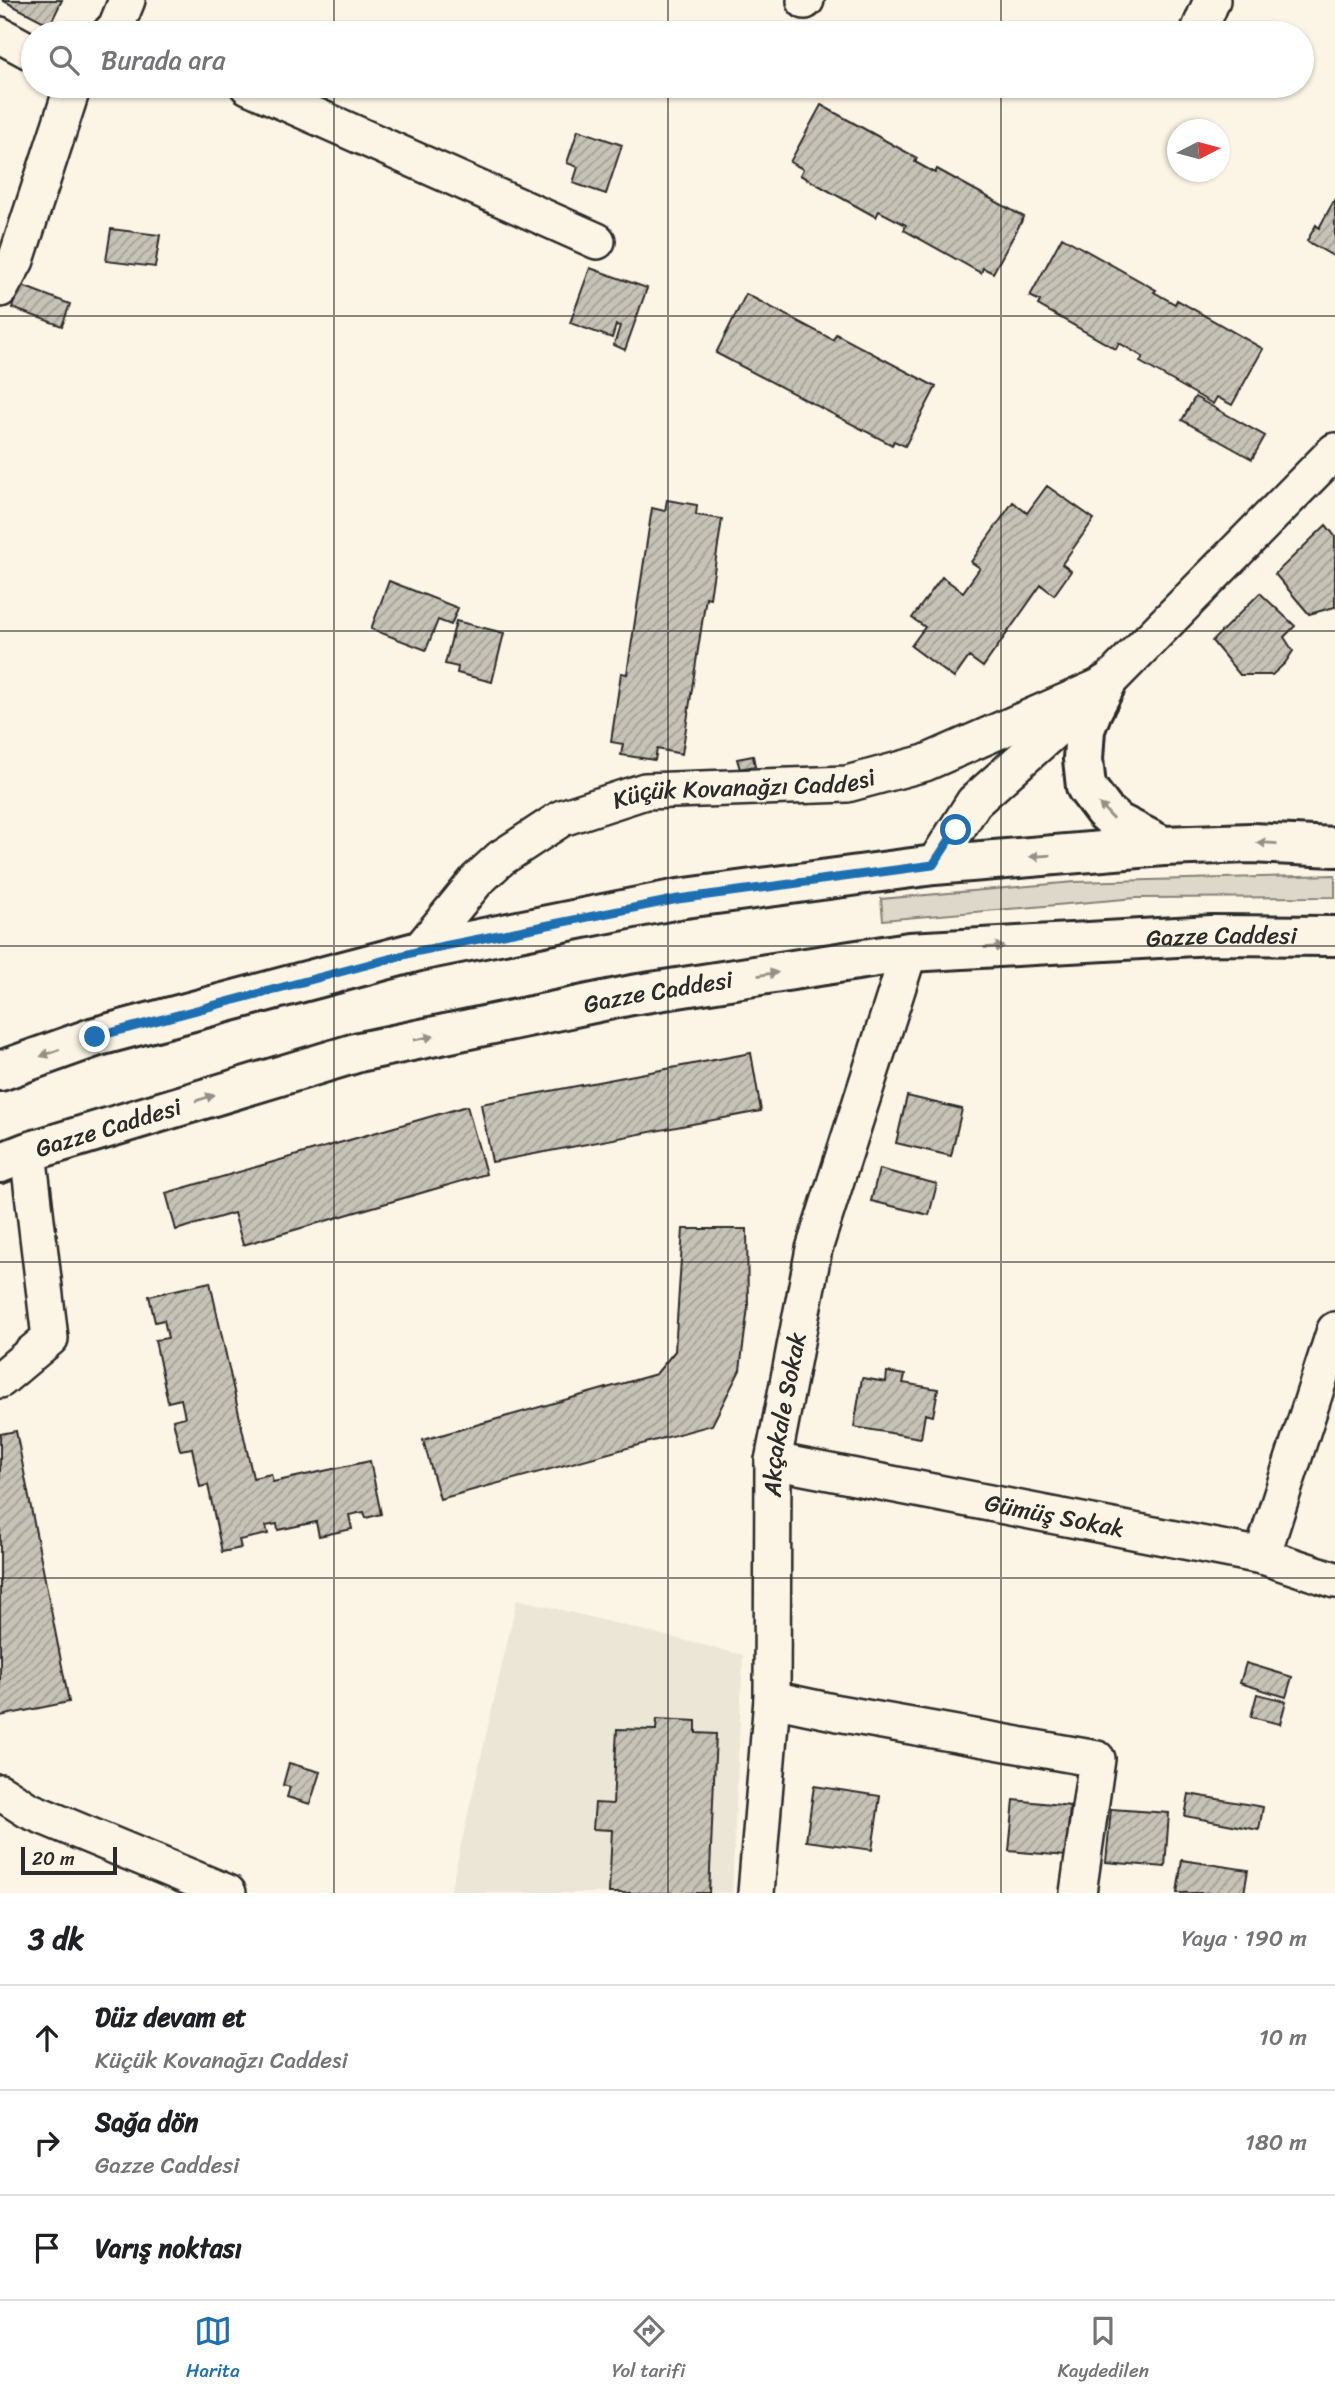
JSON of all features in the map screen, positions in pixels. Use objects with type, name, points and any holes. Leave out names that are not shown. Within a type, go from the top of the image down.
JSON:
[{"type":"main road","points":[[1107,684],[1092,711],[1086,729],[1083,759],[1086,787],[1104,811],[1118,823],[1163,846]]},
{"type":"main road","points":[[0,1072],[95,1037],[419,951],[678,899],[933,865],[1163,846],[1251,843],[1335,847]]},
{"type":"main road","name":"Gazze Caddesi","points":[[14,1158],[359,1052],[632,995],[909,952],[1212,935],[1335,936]]},
{"type":"street","points":[[1203,21],[1212,0]]},
{"type":"street","points":[[0,35],[21,46]]},
{"type":"street","points":[[0,289],[16,260],[69,98]]},
{"type":"street","points":[[275,98],[597,241]]},
{"type":"street","name":"Küçük Kovanağzı Caddesi","points":[[933,865],[974,802],[1107,684],[1335,451]]},
{"type":"street","name":"Küçük Kovanağzı Caddesi","points":[[419,951],[477,880],[501,858],[562,818],[645,791],[847,784],[925,763],[1107,684]]},
{"type":"street","name":"Akçakale Sokak","points":[[756,1893],[772,1699],[773,1461],[814,1249],[909,952]]},
{"type":"street","points":[[0,1380],[50,1338],[14,1158]]},
{"type":"street","points":[[1262,1556],[1335,1330]]},
{"type":"street","name":"Gümüş Sokak","points":[[773,1461],[1262,1556],[1335,1580]]},
{"type":"street","points":[[772,1699],[1097,1759],[1077,1893]]},
{"type":"street","points":[[0,1792],[28,1810],[228,1893]]},
{"type":"shaded area","points":[[1335,875],[1335,897],[1136,898],[883,920],[881,899],[1075,882]]},
{"type":"shaded area","points":[[517,1599],[743,1655],[732,1893],[450,1893]]},
{"type":"building","points":[[2,0],[62,0],[52,21],[42,21]]},
{"type":"building","points":[[821,105],[917,158],[915,162],[935,173],[937,169],[1024,217],[993,273],[983,268],[981,273],[904,230],[906,225],[879,211],[876,217],[800,175],[803,169],[790,162]]},
{"type":"building","points":[[578,130],[622,145],[606,194],[573,183],[578,167],[567,163]]},
{"type":"building","points":[[1335,199],[1335,257],[1307,241],[1316,225],[1319,228]]},
{"type":"building","points":[[111,229],[160,235],[155,267],[106,261]]},
{"type":"building","points":[[1062,237],[1156,290],[1154,292],[1175,304],[1177,300],[1263,349],[1232,405],[1217,397],[1213,404],[1140,362],[1143,357],[1119,343],[1116,349],[1038,305],[1040,301],[1030,296]]},
{"type":"building","points":[[590,268],[647,288],[625,350],[614,345],[620,326],[616,325],[612,338],[570,323]]},
{"type":"building","points":[[20,285],[70,304],[62,326],[12,308]]},
{"type":"building","points":[[746,294],[833,340],[836,334],[936,387],[905,446],[894,441],[892,445],[716,353]]},
{"type":"building","points":[[1195,397],[1265,436],[1252,459],[1182,420]]},
{"type":"building","points":[[1047,486],[1094,519],[1062,564],[1071,571],[1054,595],[1041,585],[983,667],[969,657],[954,678],[911,646],[925,627],[912,618],[942,577],[963,592],[980,568],[971,562],[1013,502],[1027,513]]},
{"type":"building","points":[[667,500],[697,505],[696,515],[722,519],[710,598],[706,597],[682,754],[657,749],[655,760],[621,755],[623,744],[611,742],[621,673],[627,674],[652,508],[665,511]]},
{"type":"building","points":[[1326,525],[1335,536],[1335,607],[1309,614],[1275,574]]},
{"type":"building","points":[[389,581],[458,608],[451,625],[438,620],[426,650],[371,629]]},
{"type":"building","points":[[1260,593],[1295,626],[1284,637],[1293,651],[1272,675],[1240,675],[1212,641]]},
{"type":"building","points":[[456,621],[504,633],[492,682],[457,673],[458,667],[445,664]]},
{"type":"building","points":[[753,756],[755,766],[740,769],[737,759]]},
{"type":"building","points":[[751,1053],[761,1111],[492,1162],[481,1104]]},
{"type":"building","points":[[907,1096],[962,1109],[951,1156],[896,1143]]},
{"type":"building","points":[[467,1106],[486,1174],[243,1245],[234,1213],[176,1230],[166,1193]]},
{"type":"building","points":[[879,1169],[937,1184],[929,1215],[871,1201]]},
{"type":"building","points":[[683,1229],[747,1229],[748,1307],[740,1370],[712,1425],[440,1499],[423,1440],[656,1374],[675,1351]]},
{"type":"building","points":[[210,1282],[253,1478],[271,1474],[273,1482],[370,1461],[381,1514],[366,1518],[364,1512],[349,1515],[352,1529],[319,1536],[316,1522],[278,1530],[277,1524],[266,1526],[268,1534],[239,1540],[241,1548],[222,1552],[208,1485],[200,1487],[192,1448],[180,1450],[173,1420],[185,1417],[181,1399],[168,1402],[155,1340],[168,1338],[164,1320],[155,1322],[149,1296]]},
{"type":"building","points":[[887,1372],[905,1375],[903,1383],[938,1389],[933,1416],[925,1414],[921,1438],[854,1427],[862,1378],[886,1382]]},
{"type":"building","points":[[16,1431],[69,1702],[0,1716],[0,1434]]},
{"type":"building","points":[[1246,1663],[1292,1677],[1286,1697],[1240,1683]]},
{"type":"building","points":[[1257,1694],[1286,1701],[1280,1724],[1251,1717]]},
{"type":"building","points":[[657,1719],[696,1721],[696,1733],[716,1734],[709,1893],[609,1893],[612,1830],[593,1829],[595,1803],[613,1804],[617,1729],[656,1730]]},
{"type":"building","points":[[289,1763],[320,1772],[310,1804],[287,1797],[290,1787],[283,1785]]},
{"type":"building","points":[[814,1786],[880,1796],[872,1850],[806,1841]]},
{"type":"building","points":[[1189,1794],[1263,1807],[1259,1830],[1185,1816]]},
{"type":"building","points":[[1014,1800],[1070,1806],[1066,1856],[1009,1851]]},
{"type":"building","points":[[1111,1809],[1169,1813],[1165,1867],[1106,1862]]},
{"type":"building","points":[[1182,1860],[1248,1870],[1244,1893],[1177,1893]]},
{"type":"route","points":[[95,1037],[419,951],[678,899],[933,865],[956,830]]}]
